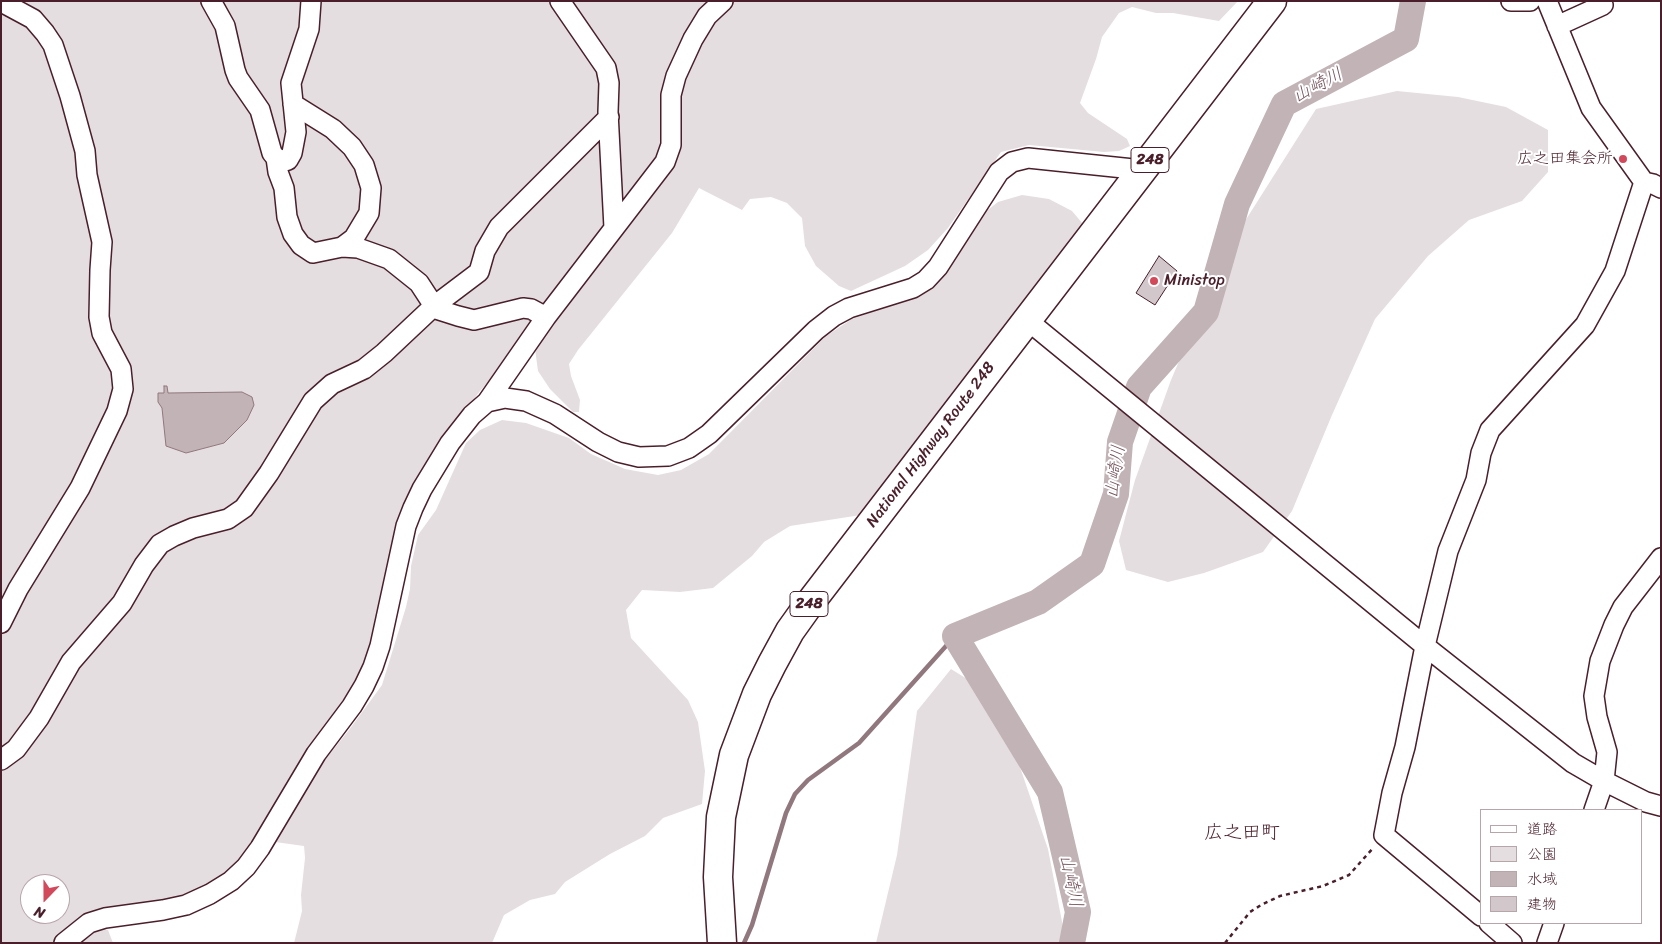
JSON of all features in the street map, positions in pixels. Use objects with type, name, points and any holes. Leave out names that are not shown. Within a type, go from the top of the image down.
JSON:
[{"type":"highway","name":"National Highway Route 248","points":[[722,943],[718,877],[721,817],[734,755],[772,664],[790,631],[1272,1]]},
{"type":"street","points":[[211,1],[225,26],[234,70],[260,110],[284,188],[287,217],[301,245],[313,253],[342,247],[358,248],[389,259],[419,283],[436,309],[474,320],[523,308],[532,309],[546,317]]},
{"type":"street","points":[[276,158],[285,161],[291,158],[296,132],[291,83],[309,29],[311,1]]},
{"type":"street","points":[[560,1],[606,68],[609,83],[614,228]]},
{"type":"street","points":[[64,943],[90,922],[186,905],[210,894],[231,881],[246,867],[260,848],[316,754],[352,706],[373,667],[380,646],[406,526],[429,476],[450,443],[472,415],[487,402],[546,317],[665,162],[671,145],[671,96],[676,76],[693,39],[708,16],[723,1]]},
{"type":"street","points":[[1510,1],[1530,1]]},
{"type":"street","points":[[1480,915],[1384,835],[1392,793],[1406,747],[1425,646],[1448,551],[1476,480],[1481,453],[1490,430],[1585,325],[1615,271],[1655,182],[1591,108],[1547,1]]},
{"type":"street","points":[[1557,26],[1603,5],[1601,1]]},
{"type":"street","points":[[1,623],[18,589],[60,517],[80,488],[117,411],[122,389],[121,369],[102,333],[99,317],[102,242],[87,175],[85,151],[70,96],[53,45],[45,32],[33,19],[6,5]]},
{"type":"street","points":[[292,104],[333,130],[352,147],[364,165],[371,188],[369,213],[354,238],[342,247]]},
{"type":"street","points":[[1,760],[16,749],[39,718],[71,662],[122,603],[144,565],[160,544],[193,528],[228,519],[244,508],[269,473],[313,401],[332,384],[364,369],[434,306],[479,272],[485,251],[499,227],[609,117]]},
{"type":"street","points":[[487,402],[505,398],[526,400],[555,414],[598,442],[618,452],[639,457],[668,456],[690,448],[709,434],[816,330],[834,316],[848,308],[913,288],[926,280],[938,267],[999,172],[1012,162],[1028,158],[1142,170]]},
{"type":"street","points":[[1027,320],[1425,646],[1573,763],[1646,802],[1661,806]]},
{"type":"street","points":[[1594,809],[1604,781],[1607,752],[1597,717],[1594,696],[1600,662],[1623,607],[1661,558]]},
{"type":"street","points":[[1489,924],[1512,943]]},
{"type":"street","points":[[1547,943],[1554,924]]},
{"type":"path","points":[[1226,943],[1250,912],[1261,905],[1280,896],[1324,886],[1349,875],[1384,835]]},
{"type":"green space","points":[[1,1],[717,1],[690,37],[663,157],[531,333],[480,391],[446,435],[415,480],[396,531],[370,647],[357,679],[347,699],[308,749],[245,855],[228,873],[209,886],[185,896],[86,915],[52,943],[1,943]]},
{"type":"green space","points":[[731,1],[1238,1],[1219,21],[1173,13],[1156,13],[1132,7],[1119,13],[1102,37],[1080,103],[1088,113],[1127,139],[1130,146],[1119,151],[1104,152],[1029,145],[1001,152],[948,228],[928,250],[905,266],[851,291],[839,286],[816,266],[805,246],[802,218],[787,203],[771,197],[750,199],[742,210],[699,188],[672,233],[578,350],[569,364],[571,376],[580,400],[579,412],[573,412],[550,389],[538,371],[535,349],[541,338],[668,165],[675,94],[695,44]]},
{"type":"green space","points":[[1397,91],[1458,97],[1506,107],[1548,130],[1548,172],[1522,201],[1469,220],[1428,256],[1375,319],[1292,511],[1263,552],[1204,573],[1168,582],[1126,570],[1119,541],[1135,480],[1171,380],[1226,251],[1316,109]]},
{"type":"green space","points":[[1022,195],[1049,199],[1072,211],[1083,224],[861,515],[790,526],[764,542],[752,556],[713,588],[680,592],[642,590],[626,610],[631,638],[688,700],[698,722],[705,771],[702,804],[663,818],[645,836],[610,854],[565,882],[555,894],[530,900],[504,915],[492,943],[294,943],[302,911],[304,846],[275,842],[320,766],[382,685],[406,607],[410,589],[411,566],[418,535],[436,510],[466,443],[480,430],[502,420],[526,423],[569,438],[591,454],[625,469],[658,475],[681,470],[709,454],[826,336],[852,319],[926,291],[945,271],[985,212],[998,202]]},
{"type":"green space","points":[[951,669],[996,697],[1048,849],[1064,932],[1064,943],[876,943],[897,855],[917,711]]},
{"type":"green space","points":[[104,929],[108,930],[113,943],[79,943],[88,934]]},
{"type":"water","points":[[164,386],[167,386],[168,393],[242,392],[252,397],[254,405],[247,420],[224,443],[186,453],[166,446],[162,408],[158,402],[158,393],[164,393]]},
{"type":"building","points":[[1159,256],[1177,271],[1155,305],[1136,293]]},
{"type":"waterway","name":"山崎川","points":[[1072,943],[1078,912],[1050,792],[955,636],[1038,602],[1092,564],[1116,494],[1120,442],[1139,387],[1206,312],[1237,204],[1284,104],[1406,39],[1413,1]]},
{"type":"waterway","points":[[744,943],[752,925],[786,813],[795,794],[808,780],[859,743],[955,636]]},
{"type":"place","name":"広之田集会所","points":[[1623,159]]},
{"type":"place","name":"Ministop","points":[[1154,281]]},
{"type":"district","name":"広之田町","points":[[1242,833]]}]
